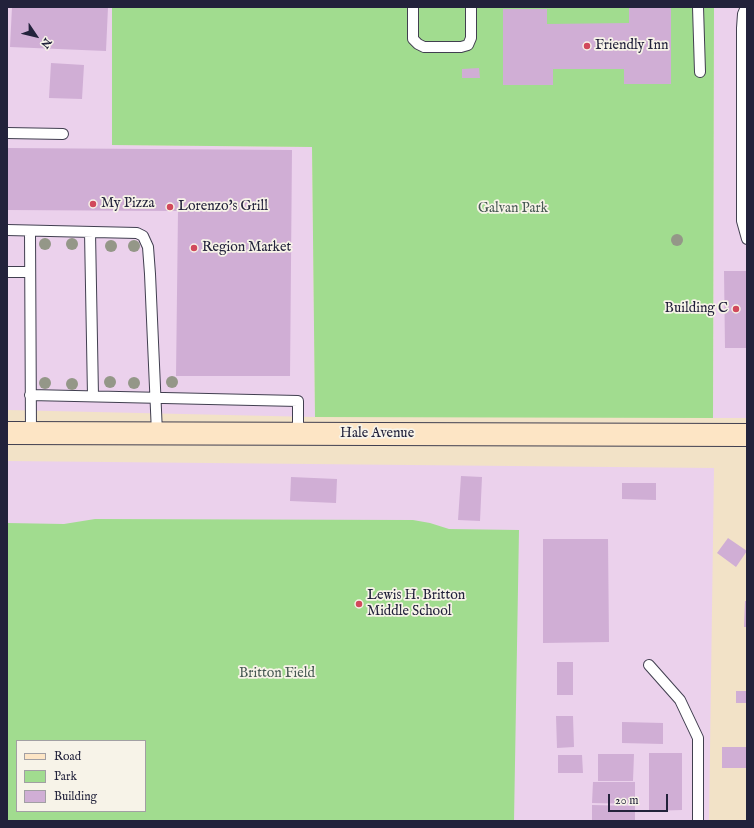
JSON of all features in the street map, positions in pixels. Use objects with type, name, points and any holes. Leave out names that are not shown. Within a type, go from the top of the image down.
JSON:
[{"type":"main road","name":"Hale Avenue","points":[[7,433],[747,435]]},
{"type":"lane","points":[[413,7],[414,39],[418,44],[424,47],[461,47],[468,45],[471,38],[471,7]]},
{"type":"lane","points":[[698,7],[700,72]]},
{"type":"lane","points":[[746,7],[743,14],[742,28],[744,126],[742,221],[747,239]]},
{"type":"lane","points":[[7,133],[62,134]]},
{"type":"lane","points":[[7,230],[137,233],[143,236],[148,246],[157,433]]},
{"type":"lane","points":[[30,230],[30,433]]},
{"type":"lane","points":[[90,232],[93,396]]},
{"type":"lane","points":[[7,272],[30,272]]},
{"type":"lane","points":[[30,395],[298,401],[298,433]]},
{"type":"lane","points":[[649,665],[680,700],[698,738],[698,821]]},
{"type":"shaded area","points":[[7,7],[112,7],[112,145],[312,147],[315,417],[7,410]]},
{"type":"shaded area","points":[[714,7],[747,7],[747,418],[713,418]]},
{"type":"shaded area","name":"Lewis H. Britton Middle School","points":[[7,461],[714,468],[709,821],[7,821]]},
{"type":"green space","name":"Galvan Park","points":[[112,7],[714,7],[713,418],[315,417],[312,147],[112,145]]},
{"type":"green space","name":"Britton Field","points":[[95,519],[413,520],[430,523],[449,529],[519,530],[514,821],[7,821],[7,523],[64,524]]},
{"type":"building","points":[[12,7],[108,7],[106,51],[10,47]]},
{"type":"building","name":"Friendly Inn","points":[[629,7],[671,7],[671,84],[624,84],[624,69],[553,69],[553,85],[503,85],[503,9],[547,9],[547,24],[629,23]]},
{"type":"building","points":[[51,63],[84,65],[82,99],[49,98]]},
{"type":"building","points":[[479,68],[480,78],[462,78],[462,69]]},
{"type":"building","points":[[7,148],[292,150],[290,376],[176,376],[178,211],[7,210]]},
{"type":"building","name":"Building C","points":[[724,271],[747,271],[747,348],[725,348]]},
{"type":"building","points":[[461,476],[482,477],[480,521],[458,520]]},
{"type":"building","points":[[291,477],[337,479],[336,503],[290,501]]},
{"type":"building","points":[[622,483],[656,483],[656,500],[622,499]]},
{"type":"building","points":[[728,538],[747,551],[736,567],[717,553]]},
{"type":"building","points":[[543,539],[608,539],[609,642],[543,643]]},
{"type":"building","points":[[745,601],[747,601],[747,627],[744,627]]},
{"type":"building","points":[[557,662],[573,662],[573,695],[557,695]]},
{"type":"building","points":[[736,691],[747,691],[747,703],[736,703]]},
{"type":"building","points":[[556,716],[573,716],[574,747],[557,748]]},
{"type":"building","points":[[622,722],[663,723],[663,744],[622,743]]},
{"type":"building","points":[[722,747],[747,747],[747,768],[722,768]]},
{"type":"building","points":[[649,753],[682,753],[682,810],[649,811]]},
{"type":"building","points":[[598,754],[634,754],[633,781],[598,781]]},
{"type":"building","points":[[558,755],[582,755],[583,773],[558,773]]},
{"type":"building","points":[[593,782],[635,782],[635,804],[592,803]]},
{"type":"building","points":[[592,805],[635,806],[635,821],[592,821]]},
{"type":"place","name":"Friendly Inn","points":[[587,46]]},
{"type":"place","name":"My Pizza","points":[[93,204]]},
{"type":"place","name":"Lorenzo's Grill","points":[[170,207]]},
{"type":"place","name":"Region Market","points":[[194,248]]},
{"type":"place","name":"Building C","points":[[736,309]]},
{"type":"place","name":"Lewis H. Britton Middle School","points":[[359,604]]}]
